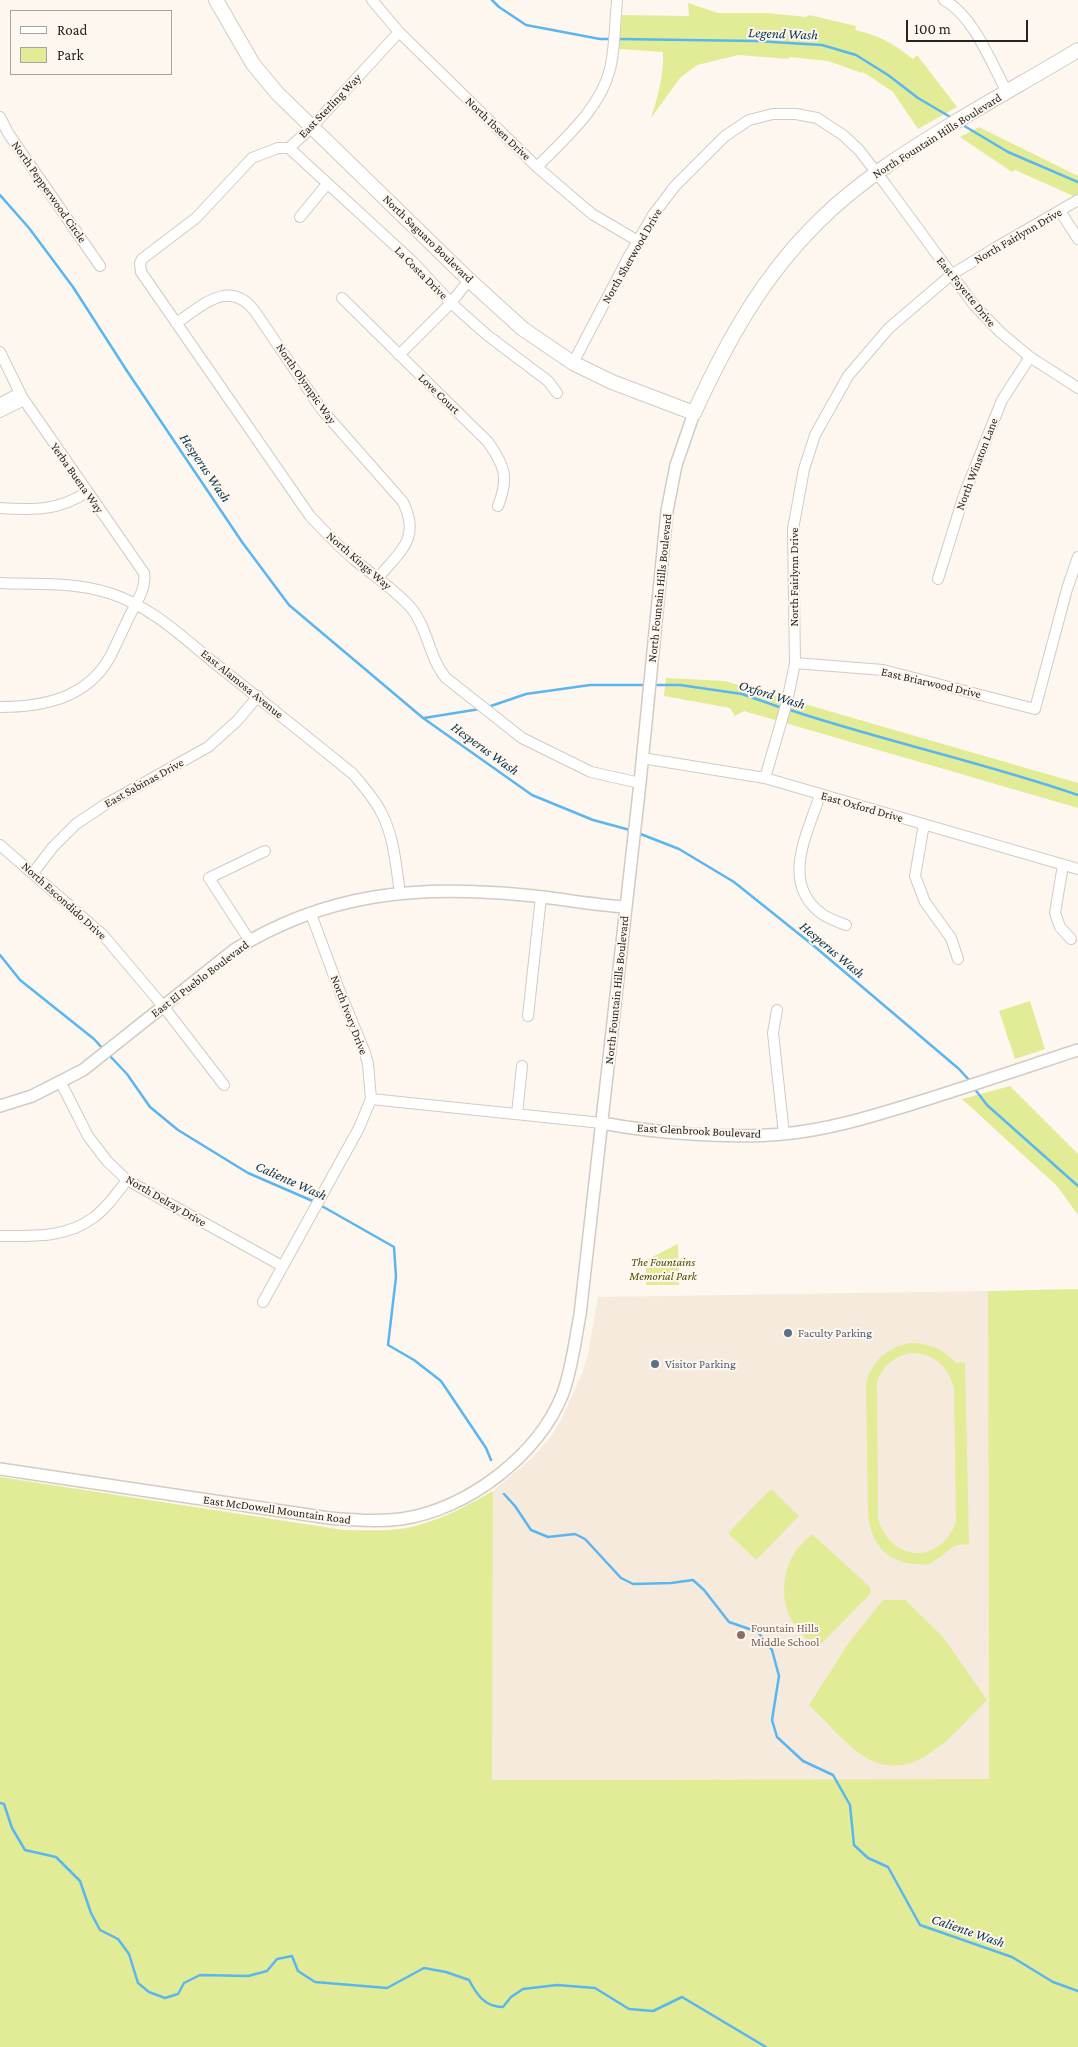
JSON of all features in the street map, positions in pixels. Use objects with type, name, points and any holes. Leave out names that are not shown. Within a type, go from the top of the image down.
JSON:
[{"type":"main road","name":"North Saguaro Boulevard","points":[[216,0],[254,64],[277,93],[469,280],[523,329],[573,363],[612,382],[694,413]]},
{"type":"main road","name":"North Fountain Hills Boulevard","points":[[694,413],[718,360],[747,310],[769,279],[820,220],[877,173],[920,144],[1078,50]]},
{"type":"street","name":"North Ibsen Drive","points":[[372,0],[400,32],[537,167],[592,214],[638,241]]},
{"type":"street","points":[[537,167],[580,122],[601,94],[610,68],[617,0]]},
{"type":"street","points":[[944,0],[952,4],[967,21],[980,41],[1007,92]]},
{"type":"street","name":"East Sterling Way","points":[[140,263],[146,255],[196,218],[252,158],[278,148],[289,148],[312,127],[400,32]]},
{"type":"street","name":"North Sherwood Drive","points":[[573,363],[653,215],[676,186],[725,136],[748,120],[773,114],[796,114],[817,118],[843,135],[859,150],[877,173]]},
{"type":"street","name":"North Pepperwood Circle","points":[[0,117],[8,133],[100,266]]},
{"type":"street","name":"La Costa Drive","points":[[289,148],[413,262],[451,303],[487,335],[548,381],[557,393]]},
{"type":"street","name":"East Fayette Drive","points":[[877,173],[974,305],[1000,332],[1030,357],[1078,388]]},
{"type":"street","points":[[300,217],[327,184]]},
{"type":"street","name":"North Fairlynn Drive","points":[[765,778],[787,702],[795,663],[793,529],[804,469],[815,435],[848,376],[889,328],[951,276],[1078,200]]},
{"type":"street","points":[[1060,211],[1078,239]]},
{"type":"street","name":"North Kings Way","points":[[140,263],[145,279],[161,299],[310,516],[341,548],[394,591],[417,616],[439,670],[522,738],[591,772],[640,783]]},
{"type":"street","points":[[399,355],[451,303],[469,280]]},
{"type":"street","name":"North Olympic Way","points":[[176,323],[221,296],[237,296],[245,300],[254,310],[322,410],[403,502],[406,508],[411,526],[410,535],[403,548],[378,578]]},
{"type":"street","name":"Love Court","points":[[342,298],[478,432],[495,453],[502,468],[505,483],[498,506]]},
{"type":"street","name":"Yerba Buena Way","points":[[0,352],[22,397],[144,573],[144,585],[136,602]]},
{"type":"street","name":"North Winston Lane","points":[[938,579],[964,495],[1002,400],[1030,357]]},
{"type":"street","points":[[0,403],[22,397]]},
{"type":"street","points":[[0,412],[22,397]]},
{"type":"street","name":"North Fountain Hills Boulevard","points":[[581,1304],[640,783],[667,512],[676,465],[694,413]]},
{"type":"street","points":[[0,508],[47,508],[73,501],[87,492]]},
{"type":"street","name":"East Briarwood Drive","points":[[795,663],[883,670],[945,684],[1035,709],[1067,588],[1078,557]]},
{"type":"street","name":"East Alamosa Avenue","points":[[0,583],[66,584],[109,593],[136,602],[180,633],[353,774],[370,793],[382,812],[386,825],[392,846],[400,892]]},
{"type":"street","points":[[0,707],[40,705],[60,700],[74,694],[87,684],[99,673],[109,658],[136,602]]},
{"type":"street","name":"East Sabinas Drive","points":[[33,873],[53,847],[76,824],[106,804],[208,747],[237,721],[258,696]]},
{"type":"street","name":"East Oxford Drive","points":[[642,758],[765,778],[1078,869]]},
{"type":"street","points":[[820,795],[799,865],[799,882],[803,893],[811,905],[824,916],[846,925]]},
{"type":"street","points":[[924,824],[916,876],[925,902],[951,938],[958,959]]},
{"type":"street","name":"North Escondido Drive","points":[[0,845],[103,935],[163,1006],[224,1085]]},
{"type":"street","points":[[250,941],[209,878],[265,851]]},
{"type":"street","points":[[1063,865],[1055,913],[1060,927],[1071,939]]},
{"type":"street","name":"East El Pueblo Boulevard","points":[[0,1106],[32,1096],[61,1083],[83,1070],[234,950],[287,923],[354,900],[400,892],[467,890],[626,907]]},
{"type":"street","points":[[528,1016],[541,897]]},
{"type":"street","name":"North Ivory Drive","points":[[263,1302],[359,1128],[370,1099],[370,1076],[365,1053],[311,914]]},
{"type":"street","points":[[777,1010],[772,1033],[784,1134]]},
{"type":"street","name":"East Glenbrook Boulevard","points":[[370,1099],[680,1132],[735,1135],[784,1134],[832,1126],[891,1110],[1078,1050]]},
{"type":"street","points":[[517,1114],[522,1066]]},
{"type":"street","name":"North Delray Drive","points":[[61,1083],[88,1136],[107,1161],[127,1180],[282,1266]]},
{"type":"street","points":[[0,1236],[42,1235],[77,1228],[100,1212],[127,1180]]},
{"type":"street","name":"East McDowell Mountain Road","points":[[0,1469],[329,1518],[378,1521],[402,1519],[426,1513],[461,1499],[484,1486],[509,1467],[540,1432],[562,1393],[570,1366],[581,1304]]},
{"type":"shaded area","name":"Fountain Hills Middle School","points":[[988,1291],[989,1779],[491,1780],[493,1491],[532,1458],[550,1438],[561,1420],[582,1374],[588,1354],[598,1297]]},
{"type":"green space","points":[[688,3],[718,13],[768,13],[806,17],[809,15],[856,26],[855,30],[886,41],[913,59],[917,55],[957,107],[918,129],[893,92],[863,72],[828,61],[738,55],[697,65],[680,78],[651,118],[658,94],[663,52],[619,49],[622,15],[689,16]]},
{"type":"green space","points":[[979,127],[1078,176],[1078,198],[1015,170],[1012,172],[960,137]]},
{"type":"green space","points":[[666,678],[725,681],[1078,783],[1078,808],[744,711],[735,716],[730,708],[664,696]]},
{"type":"green space","points":[[1030,1001],[1045,1049],[1015,1059],[999,1011]]},
{"type":"green space","points":[[1010,1086],[1078,1154],[1078,1215],[1057,1186],[962,1099]]},
{"type":"green space","name":"The Fountains Memorial Park","points":[[678,1244],[679,1285],[646,1285],[646,1260]]},
{"type":"green space","points":[[1078,1289],[1078,2047],[0,2047],[0,1477],[344,1530],[388,1530],[415,1526],[445,1516],[493,1491],[492,1780],[989,1779],[988,1291]]},
{"type":"green space","points":[[911,1343],[924,1344],[941,1351],[956,1363],[965,1362],[969,1545],[955,1546],[929,1564],[902,1562],[885,1553],[875,1539],[869,1520],[866,1384],[872,1368],[882,1356],[902,1345]],"holes":[[[910,1353],[926,1355],[944,1367],[954,1388],[956,1522],[949,1536],[939,1546],[916,1553],[904,1550],[893,1544],[884,1533],[878,1518],[877,1382],[882,1371],[889,1363]]]},
{"type":"green space","points":[[771,1489],[799,1516],[756,1560],[728,1533]]},
{"type":"green space","points":[[812,1534],[870,1587],[871,1593],[816,1649],[799,1631],[791,1619],[784,1594],[788,1566],[799,1547]]},
{"type":"green space","points":[[883,1600],[905,1600],[943,1637],[987,1700],[961,1727],[932,1752],[916,1761],[899,1766],[881,1764],[862,1755],[809,1705],[848,1644]]},
{"type":"waterway","name":"Legend Wash","points":[[492,0],[526,25],[600,39],[613,39]]},
{"type":"waterway","name":"Legend Wash","points":[[618,39],[756,41],[822,45],[856,55],[888,75],[918,98],[952,118]]},
{"type":"waterway","name":"Legend Wash","points":[[961,124],[1008,152],[1078,182]]},
{"type":"waterway","name":"Hesperus Wash","points":[[0,195],[29,228],[73,287],[242,542],[289,605],[423,718],[532,795],[593,820],[630,830]]},
{"type":"waterway","name":"Oxford Wash","points":[[488,707],[526,694],[590,685],[647,685]]},
{"type":"waterway","name":"Oxford Wash","points":[[653,685],[680,685],[742,694],[782,708]]},
{"type":"waterway","name":"Oxford Wash","points":[[424,718],[480,709]]},
{"type":"waterway","name":"Oxford Wash","points":[[787,709],[823,721],[1006,772],[1078,795]]},
{"type":"waterway","name":"Hesperus Wash","points":[[638,833],[679,849],[734,882],[814,946],[959,1069],[970,1081]]},
{"type":"waterway","name":"Caliente Wash","points":[[0,955],[20,980],[94,1039],[104,1050]]},
{"type":"waterway","name":"Caliente Wash","points":[[108,1054],[127,1074],[150,1107],[178,1130],[248,1173],[315,1202]]},
{"type":"waterway","name":"Hesperus Wash","points":[[974,1088],[987,1105],[1078,1186]]},
{"type":"waterway","name":"Caliente Wash","points":[[320,1205],[394,1247],[396,1277],[388,1345],[414,1360],[441,1381],[486,1448],[491,1460]]},
{"type":"waterway","name":"Caliente Wash","points":[[504,1494],[515,1506],[531,1530],[548,1537],[575,1534],[585,1539],[621,1578],[633,1584],[671,1583],[693,1580],[704,1590],[729,1622],[758,1632],[772,1650],[779,1676],[772,1720],[777,1737],[803,1761],[833,1775],[850,1805],[854,1845],[868,1858],[888,1867],[920,1925],[1012,1957],[1053,1982],[1078,1991]]},
{"type":"waterway","points":[[0,1803],[4,1804],[12,1828],[25,1850],[56,1857],[80,1881],[91,1913],[100,1930],[118,1939],[129,1954],[138,1983],[149,1992],[165,1998],[178,1994],[184,1983],[200,1975],[248,1976],[267,1971],[277,1959],[292,1956],[298,1971],[315,1982],[387,1988],[424,1968],[446,1972],[469,1980],[482,1999],[491,2005],[503,2007],[511,1997],[523,1989],[557,1985],[595,1988],[629,2009],[653,2011],[682,1997],[766,2047]]},
{"type":"place","name":"Faculty Parking","points":[[788,1333]]},
{"type":"place","name":"Visitor Parking","points":[[655,1364]]},
{"type":"place","name":"Fountain Hills Middle School","points":[[741,1635]]}]
